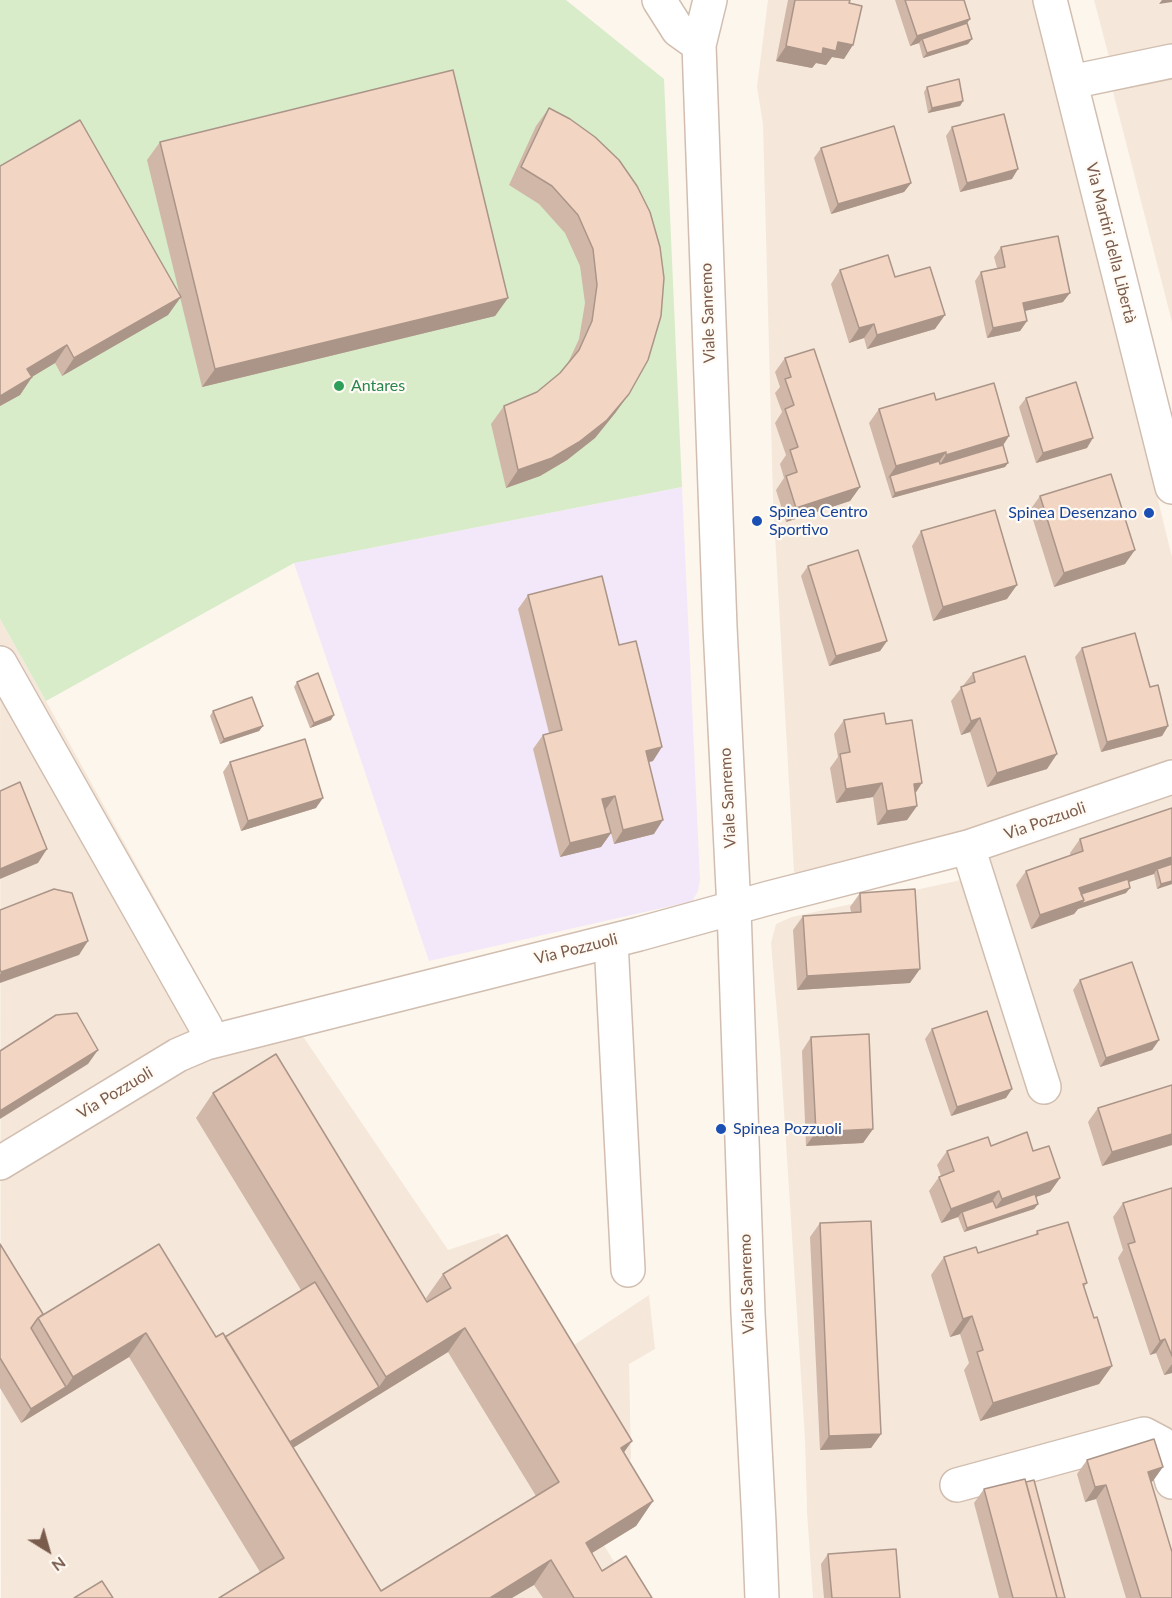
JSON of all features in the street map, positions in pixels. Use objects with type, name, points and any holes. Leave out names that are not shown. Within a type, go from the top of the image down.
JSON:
[{"type":"street","points":[[659,0],[678,30],[699,45]]},
{"type":"street","name":"Viale Sanremo","points":[[710,0],[699,45],[720,627],[734,909],[748,1313],[762,1598]]},
{"type":"street","name":"Via Martiri della Libertà","points":[[1050,0],[1172,487]]},
{"type":"street","points":[[1071,82],[1172,61]]},
{"type":"street","points":[[0,663],[206,1028],[206,1043]]},
{"type":"street","name":"Via Pozzuoli","points":[[0,1163],[178,1055],[206,1043],[968,847],[1172,777]]},
{"type":"street","points":[[968,847],[1044,1087]]},
{"type":"street","points":[[611,940],[628,1270]]},
{"type":"street","points":[[957,1485],[1144,1434],[1161,1443],[1172,1482]]},
{"type":"shaded area","points":[[768,0],[1035,0],[1172,557],[1172,1598],[813,1598],[780,1049],[771,943],[776,924],[792,917],[970,878],[965,845],[808,881],[794,872],[773,499],[763,124],[757,87]]},
{"type":"shaded area","points":[[1094,0],[1172,0],[1172,322],[1114,96],[1109,57]]},
{"type":"shaded area","points":[[682,487],[700,880],[693,901],[429,961],[294,563]]},
{"type":"shaded area","points":[[0,619],[236,1045],[300,1032],[448,1250],[499,1233],[568,1349],[649,1295],[655,1349],[629,1364],[631,1459],[611,1474],[602,1542],[636,1598],[1,1598]]},
{"type":"green space","name":"Antares","points":[[0,0],[566,0],[664,79],[682,487],[294,563],[46,701],[0,619]]},
{"type":"building","points":[[795,0],[850,0],[849,3],[862,6],[853,45],[838,42],[836,51],[823,48],[822,54],[786,46]]},
{"type":"building","points":[[905,0],[964,0],[970,19],[917,36]]},
{"type":"building","points":[[967,23],[972,39],[927,53],[922,39]]},
{"type":"building","points":[[453,70],[508,298],[215,369],[160,142]]},
{"type":"building","points":[[959,79],[963,101],[932,108],[927,87]]},
{"type":"building","points":[[549,108],[570,119],[595,137],[619,160],[637,186],[650,212],[660,247],[664,278],[661,316],[648,360],[629,394],[607,420],[579,442],[552,458],[518,470],[504,406],[537,392],[560,373],[579,350],[592,321],[597,285],[593,249],[578,215],[552,186],[521,167]]},
{"type":"building","points":[[1004,114],[1018,169],[967,183],[952,127]]},
{"type":"building","points":[[80,120],[181,297],[74,358],[67,345],[27,369],[32,377],[0,396],[0,166]]},
{"type":"building","points":[[894,126],[911,183],[838,204],[821,148]]},
{"type":"building","points":[[1058,236],[1070,293],[1023,303],[1027,321],[993,328],[981,272],[1005,267],[1001,247]]},
{"type":"building","points":[[888,255],[895,277],[930,267],[945,315],[877,335],[874,324],[859,328],[840,270]]},
{"type":"building","points":[[814,349],[860,487],[796,508],[786,476],[797,472],[790,450],[798,447],[785,409],[794,405],[785,379],[791,377],[785,358]]},
{"type":"building","points":[[1076,382],[1093,438],[1043,453],[1026,398]]},
{"type":"building","points":[[994,383],[1009,436],[946,455],[946,452],[896,466],[879,409],[934,393],[936,400]]},
{"type":"building","points":[[1003,445],[1008,463],[895,493],[890,476]]},
{"type":"building","points":[[1111,474],[1135,550],[1064,573],[1040,496]]},
{"type":"building","points":[[995,510],[1017,585],[943,607],[921,531]]},
{"type":"building","points":[[858,550],[887,641],[836,656],[808,566]]},
{"type":"building","points":[[602,576],[619,645],[636,641],[662,747],[646,751],[663,820],[623,830],[615,796],[602,799],[611,833],[570,843],[543,735],[562,730],[528,595]]},
{"type":"building","points":[[1135,633],[1150,687],[1158,685],[1168,726],[1107,742],[1082,648]]},
{"type":"building","points":[[1025,656],[1057,754],[997,773],[980,718],[971,721],[961,687],[975,682],[973,673]]},
{"type":"building","points":[[318,673],[334,715],[314,723],[297,682]]},
{"type":"building","points":[[252,697],[263,726],[224,739],[213,711]]},
{"type":"building","points":[[884,713],[886,724],[912,720],[922,783],[914,784],[917,806],[887,811],[882,783],[846,789],[840,754],[850,752],[844,720]]},
{"type":"building","points":[[305,739],[323,798],[248,821],[230,762]]},
{"type":"building","points":[[20,782],[47,849],[0,869],[0,791]]},
{"type":"building","points":[[1172,808],[1172,857],[1079,888],[1084,900],[1040,915],[1026,871],[1083,851],[1080,839]]},
{"type":"building","points":[[1172,864],[1172,881],[1161,884],[1157,869]]},
{"type":"building","points":[[1128,879],[1130,888],[1081,904],[1084,900],[1081,894]]},
{"type":"building","points":[[54,889],[72,893],[88,941],[1,972],[0,910]]},
{"type":"building","points":[[915,889],[920,969],[807,976],[803,916],[861,912],[860,893]]},
{"type":"building","points":[[1132,962],[1159,1040],[1106,1058],[1080,980]]},
{"type":"building","points":[[987,1011],[1012,1089],[957,1107],[932,1029]]},
{"type":"building","points":[[77,1013],[98,1050],[0,1111],[0,1051],[56,1015]]},
{"type":"building","points":[[869,1034],[873,1129],[816,1132],[811,1037]]},
{"type":"building","points":[[276,1054],[427,1302],[451,1288],[443,1274],[507,1235],[632,1441],[621,1448],[653,1501],[586,1543],[602,1571],[626,1556],[652,1598],[574,1598],[551,1560],[490,1598],[219,1598],[284,1558],[146,1333],[73,1377],[38,1318],[159,1244],[216,1337],[223,1333],[381,1591],[559,1482],[465,1328],[386,1377],[213,1093]]},
{"type":"building","points":[[1172,1085],[1172,1134],[1112,1152],[1098,1108]]},
{"type":"building","points":[[1027,1132],[1033,1151],[1049,1146],[1060,1178],[1002,1199],[999,1191],[951,1209],[939,1177],[954,1171],[947,1151],[988,1137],[991,1146]]},
{"type":"building","points":[[1172,1188],[1172,1356],[1165,1339],[1160,1341],[1128,1244],[1135,1242],[1123,1203]]},
{"type":"building","points":[[1035,1194],[1038,1204],[967,1228],[962,1212],[993,1201],[996,1208]]},
{"type":"building","points":[[871,1221],[881,1434],[829,1436],[820,1223]]},
{"type":"building","points":[[1068,1222],[1087,1283],[1083,1284],[1094,1318],[1097,1317],[1112,1366],[993,1403],[977,1352],[983,1350],[972,1316],[963,1319],[944,1257],[976,1247],[978,1253]]},
{"type":"building","points":[[0,1244],[43,1314],[31,1328],[66,1387],[31,1409],[0,1358]]},
{"type":"building","points":[[315,1282],[379,1387],[290,1442],[225,1337]]},
{"type":"building","points":[[1154,1439],[1163,1467],[1148,1472],[1172,1552],[1172,1598],[1141,1598],[1106,1485],[1095,1487],[1087,1460]]},
{"type":"building","points":[[1025,1479],[1057,1598],[1013,1598],[984,1489]]},
{"type":"building","points":[[1034,1480],[1065,1598],[1057,1598],[1026,1482]]},
{"type":"building","points":[[896,1549],[900,1598],[832,1598],[828,1554]]},
{"type":"building","points":[[102,1581],[113,1598],[74,1598]]},
{"type":"place","name":"Antares","points":[[339,386]]},
{"type":"place","name":"Spinea Desenzano","points":[[1149,513]]},
{"type":"place","name":"Spinea Centro Sportivo","points":[[757,521]]},
{"type":"place","name":"Spinea Pozzuoli","points":[[721,1129]]}]
